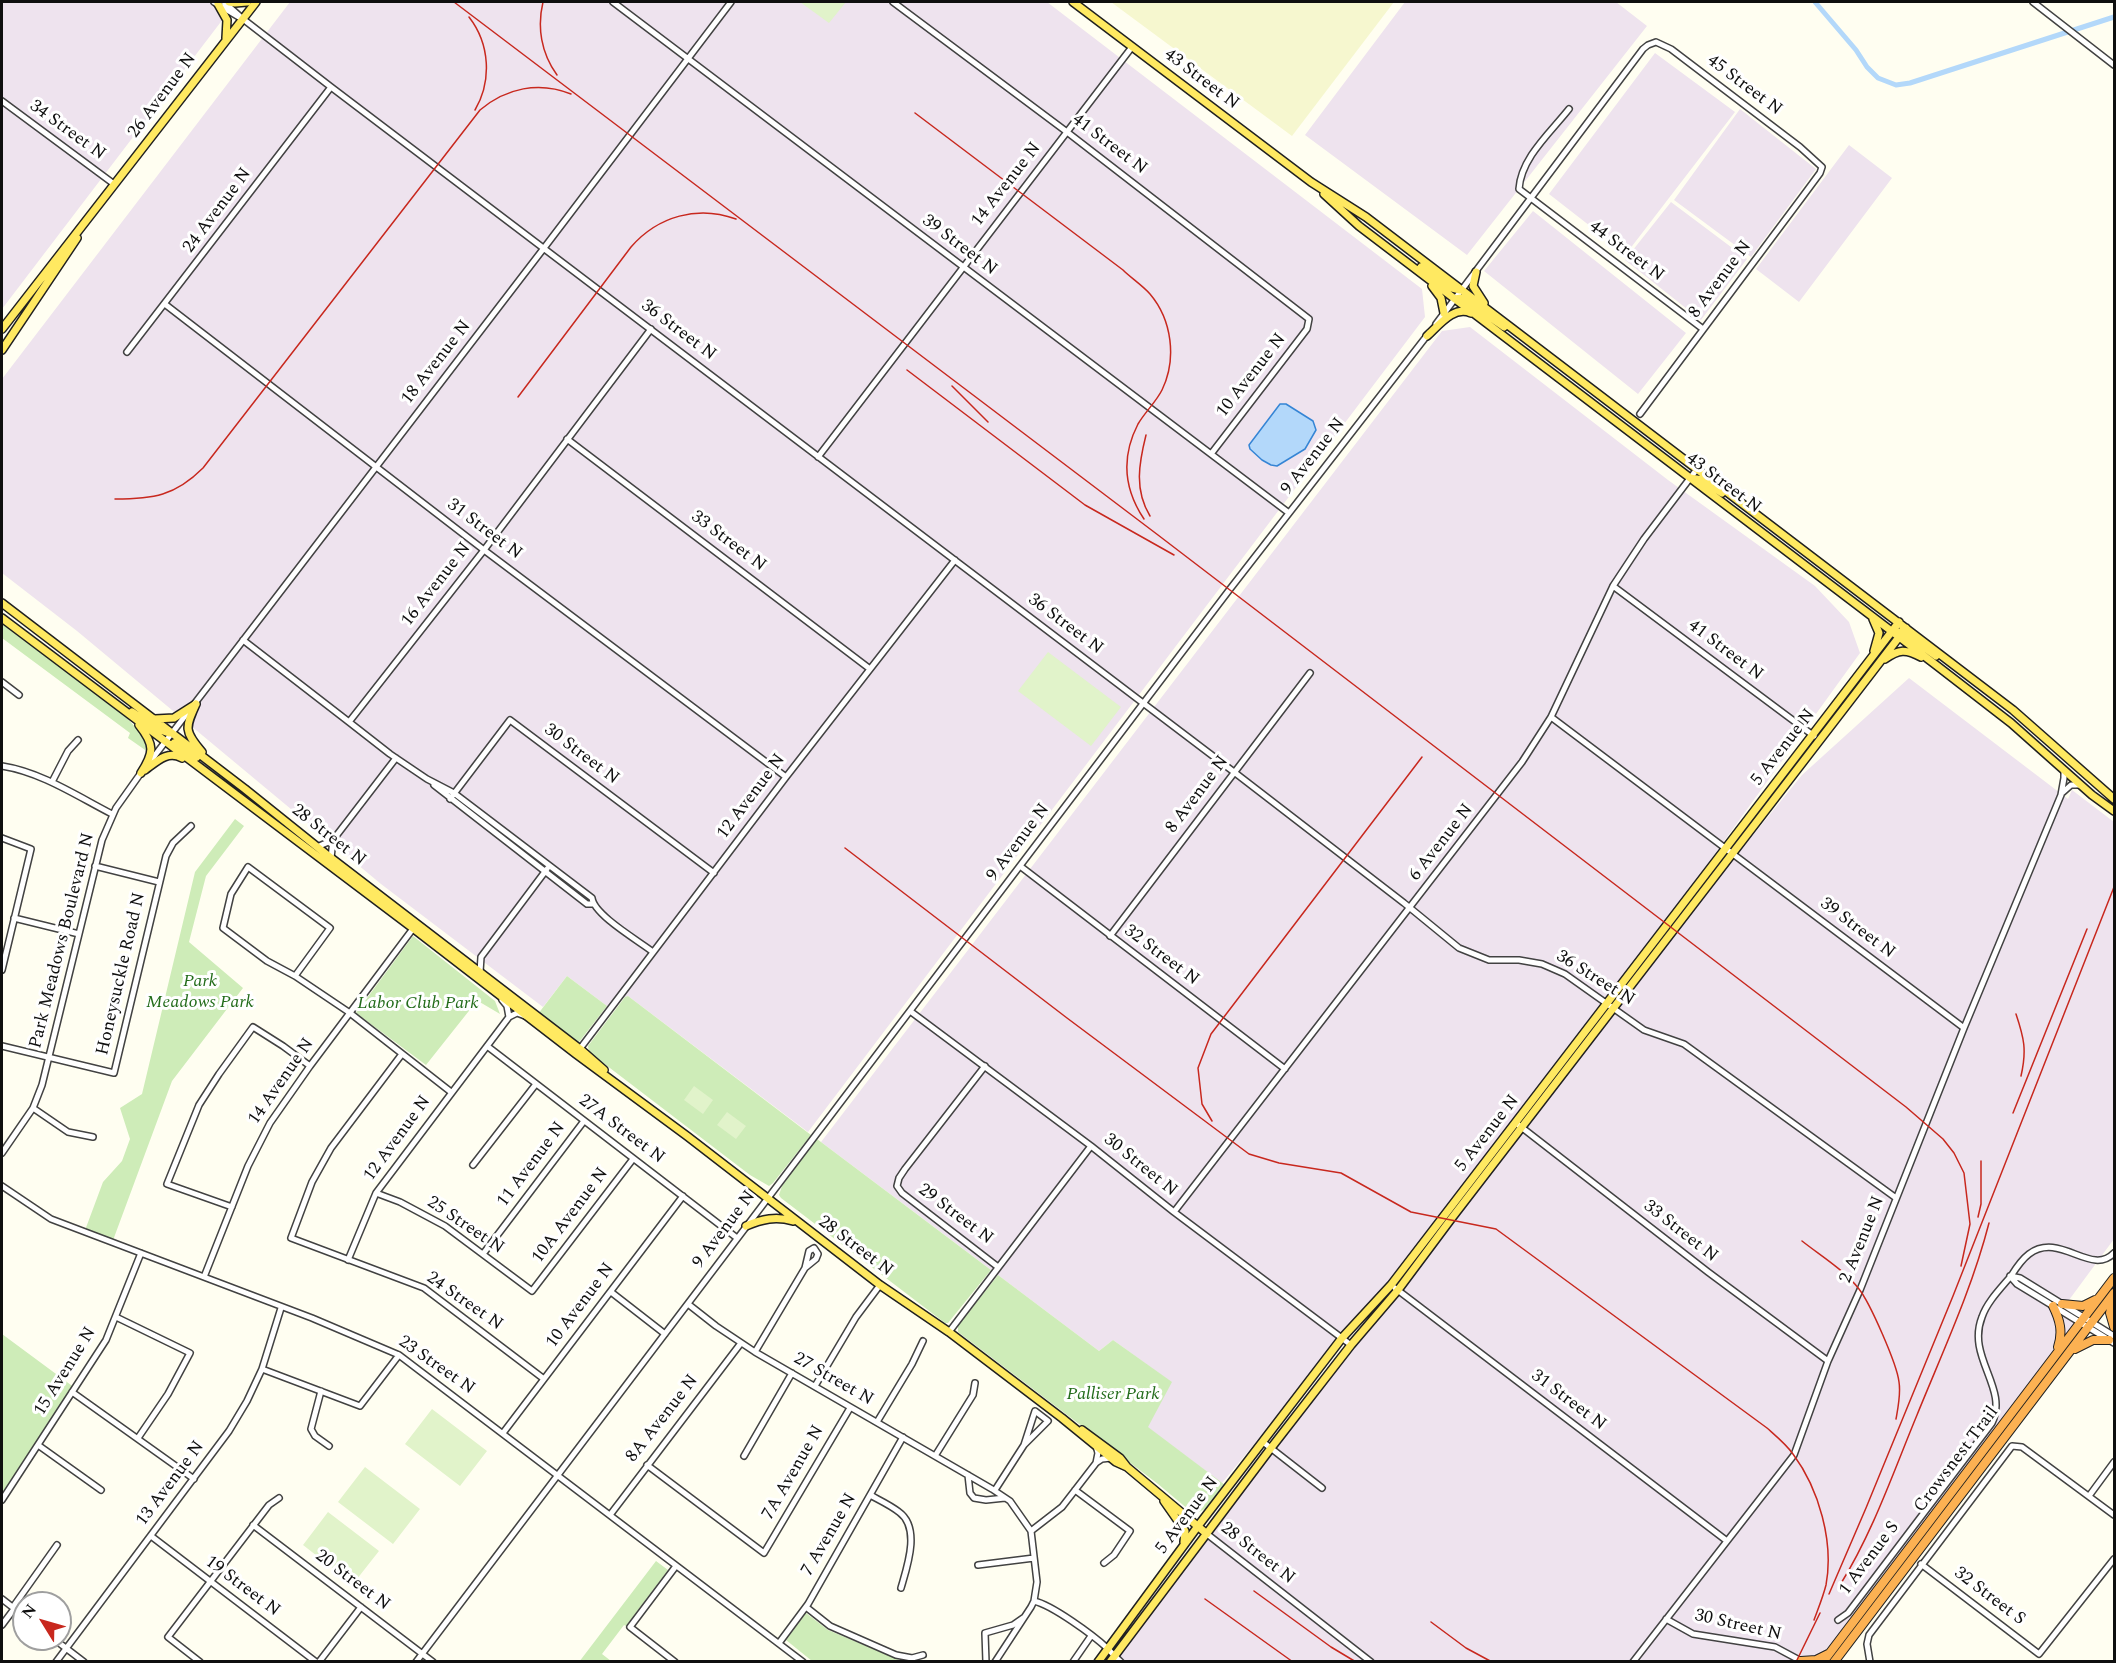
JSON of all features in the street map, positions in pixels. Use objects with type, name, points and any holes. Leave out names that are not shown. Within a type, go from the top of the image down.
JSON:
[{"type":"highway","name":"Crowsnest Trail","points":[[1823,1662],[2115,1278]]},
{"type":"highway","points":[[2062,1304],[2083,1306],[2093,1302],[2103,1293]]},
{"type":"highway","points":[[2115,1295],[2110,1312],[2115,1327]]},
{"type":"highway","name":"Crowsnest Trail","points":[[1834,1662],[2115,1295]]},
{"type":"highway","points":[[2050,1362],[2061,1338],[2061,1326],[2053,1306]]},
{"type":"highway","points":[[2069,1354],[2092,1340],[2113,1340]]},
{"type":"highway","points":[[1841,1662],[1851,1640]]},
{"type":"highway","points":[[1802,1661],[1816,1660],[1829,1654]]},
{"type":"main road","points":[[219,2],[227,20],[226,38]]},
{"type":"main road","points":[[229,2],[247,2]]},
{"type":"main road","name":"26 Avenue N","points":[[2,328],[256,2]]},
{"type":"main road","name":"43 Street N","points":[[1073,2],[1311,182],[1366,217],[1536,345],[1764,520],[1900,630],[1981,686],[2036,729],[2115,799]]},
{"type":"main road","name":"43 Street N","points":[[1311,182],[1351,219],[1423,275],[1869,614],[1900,630],[1936,664],[2019,729],[2081,785],[2115,811]]},
{"type":"main road","name":"26 Avenue N","points":[[2,350],[70,250],[94,210]]},
{"type":"main road","points":[[1389,248],[1452,288],[1462,290]]},
{"type":"main road","points":[[1476,272],[1474,289],[1492,312]]},
{"type":"main road","points":[[1423,275],[1440,294],[1444,313]]},
{"type":"main road","points":[[1455,299],[1461,298],[1467,301],[1515,334],[1536,345]]},
{"type":"main road","points":[[1427,336],[1455,311],[1467,311],[1478,316]]},
{"type":"main road","points":[[1690,478],[1703,480],[1764,520]]},
{"type":"main road","name":"28 Street N","points":[[2,603],[245,789],[498,995],[578,1051]]},
{"type":"main road","points":[[1866,666],[1878,644],[1879,633],[1869,614]]},
{"type":"main road","name":"28 Street N","points":[[2,618],[99,693],[480,972],[633,1095],[880,1285],[949,1332],[1111,1458],[1153,1487],[1207,1534]]},
{"type":"main road","name":"5 Avenue N","points":[[1816,737],[1878,664],[1900,630]]},
{"type":"main road","name":"5 Avenue N","points":[[1098,1662],[1198,1526],[1342,1338],[1391,1285],[1518,1125],[1816,737],[1866,666],[1900,630]]},
{"type":"main road","points":[[1878,664],[1901,650],[1912,652],[1936,664]]},
{"type":"main road","points":[[99,693],[158,729],[172,734]]},
{"type":"main road","points":[[152,718],[174,718],[196,704]]},
{"type":"main road","points":[[196,704],[187,726],[188,732],[210,762]]},
{"type":"main road","points":[[132,717],[151,743],[151,753],[141,774]]},
{"type":"main road","points":[[165,741],[173,742],[245,789]]},
{"type":"main road","points":[[141,774],[161,758],[169,755],[176,755],[197,765]]},
{"type":"main road","name":"5 Avenue N","points":[[1112,1659],[1271,1448],[1351,1345],[1398,1290],[1518,1125]]},
{"type":"main road","points":[[746,1226],[759,1220],[776,1218],[799,1223]]},
{"type":"main road","name":"28 Street N","points":[[1062,1418],[1092,1436],[1120,1458],[1127,1467]]},
{"type":"main road","points":[[1153,1487],[1185,1531],[1186,1536],[1182,1548]]},
{"type":"street","name":"36 Street N","points":[[219,2],[1234,772],[1459,948],[1489,960],[1519,960],[1542,964],[1565,974],[1644,1030],[1684,1044],[1896,1198]]},
{"type":"street","name":"39 Street N","points":[[613,2],[1289,513]]},
{"type":"street","name":"18 Avenue N","points":[[165,741],[196,704],[731,2]]},
{"type":"street","name":"41 Street N","points":[[893,2],[1067,132],[1304,316]]},
{"type":"street","points":[[2034,2],[2115,65]]},
{"type":"street","name":"45 Street N","points":[[1648,45],[1656,42],[1671,49],[1818,164]]},
{"type":"street","name":"9 Avenue N","points":[[416,1662],[1143,704],[1648,45]]},
{"type":"street","name":"14 Avenue N","points":[[818,457],[1132,47]]},
{"type":"street","name":"24 Avenue N","points":[[128,352],[331,87]]},
{"type":"street","name":"34 Street N","points":[[2,101],[114,184]]},
{"type":"street","points":[[1532,199],[1519,189],[1526,162],[1569,109]]},
{"type":"street","name":"8 Avenue N","points":[[1640,414],[1820,173],[1822,167],[1818,164]]},
{"type":"street","name":"44 Street N","points":[[1532,199],[1703,329]]},
{"type":"street","name":"31 Street N","points":[[165,305],[484,550],[786,777]]},
{"type":"street","name":"10 Avenue N","points":[[1211,454],[1307,329],[1309,320],[1304,316]]},
{"type":"street","name":"16 Avenue N","points":[[349,722],[484,550],[651,329]]},
{"type":"street","name":"33 Street N","points":[[567,439],[870,669]]},
{"type":"street","name":"6 Avenue N","points":[[1174,1212],[1522,762],[1551,717],[1613,586],[1644,539],[1697,469]]},
{"type":"street","name":"12 Avenue N","points":[[578,1051],[786,777],[955,560]]},
{"type":"street","name":"41 Street N","points":[[1613,586],[1816,737]]},
{"type":"street","points":[[243,640],[396,758],[550,865],[592,898],[593,904]]},
{"type":"street","name":"8 Avenue N","points":[[1110,936],[1310,673]]},
{"type":"street","points":[[2,682],[20,695]]},
{"type":"street","name":"39 Street N","points":[[1551,717],[1964,1028]]},
{"type":"street","name":"30 Street N","points":[[452,796],[510,720],[714,873]]},
{"type":"street","points":[[52,782],[68,751],[78,740]]},
{"type":"street","name":"Park Meadows Boulevard N","points":[[2,1153],[33,1108],[50,1057],[95,866],[112,814],[165,741]]},
{"type":"street","points":[[317,847],[333,840],[396,758]]},
{"type":"street","points":[[2,766],[52,782],[112,814]]},
{"type":"street","name":"2 Avenue N","points":[[1633,1662],[1794,1455],[1828,1361],[1860,1290],[1964,1028],[2061,795],[2064,770]]},
{"type":"street","points":[[2061,795],[2071,785],[2081,785]]},
{"type":"street","points":[[452,796],[545,871],[587,903],[593,904],[613,923],[653,952]]},
{"type":"street","name":"Honeysuckle Road N","points":[[50,1057],[114,1073],[159,882],[169,849],[177,838],[191,826]]},
{"type":"street","points":[[2,838],[31,849],[2,970]]},
{"type":"street","points":[[331,858],[333,840]]},
{"type":"street","points":[[480,972],[481,957],[550,865]]},
{"type":"street","points":[[95,866],[159,882]]},
{"type":"street","name":"32 Street N","points":[[1020,866],[1285,1069]]},
{"type":"street","points":[[295,976],[330,928],[249,867],[231,894],[223,928],[266,961],[295,976],[350,1013],[451,1092]]},
{"type":"street","points":[[14,918],[79,934]]},
{"type":"street","name":"14 Avenue N","points":[[204,1277],[261,1138],[279,1108],[416,926]]},
{"type":"street","points":[[465,961],[481,957]]},
{"type":"street","points":[[498,995],[507,1006],[509,1017],[517,1013],[528,1017]]},
{"type":"street","name":"30 Street N","points":[[910,1011],[1351,1345]]},
{"type":"street","name":"12 Avenue N","points":[[348,1260],[376,1193],[509,1017]]},
{"type":"street","points":[[232,1207],[167,1184],[199,1105],[253,1027],[310,1066]]},
{"type":"street","points":[[2,1046],[50,1057]]},
{"type":"street","name":"27A Street N","points":[[487,1046],[737,1238]]},
{"type":"street","name":"24 Street N","points":[[402,1054],[326,1156],[312,1182],[291,1238],[424,1288],[544,1379]]},
{"type":"street","name":"29 Street N","points":[[985,1066],[905,1169],[897,1185],[902,1193],[998,1267]]},
{"type":"street","points":[[473,1165],[536,1084]]},
{"type":"street","points":[[33,1108],[68,1132],[93,1137]]},
{"type":"street","name":"11 Avenue N","points":[[483,1254],[584,1121]]},
{"type":"street","name":"33 Street N","points":[[1518,1125],[1708,1272],[1828,1361]]},
{"type":"street","points":[[949,1332],[1091,1146]]},
{"type":"street","name":"10A Avenue N","points":[[532,1291],[633,1159]]},
{"type":"street","name":"23 Street N","points":[[2,1186],[51,1219],[312,1318],[399,1355],[803,1662]]},
{"type":"street","name":"25 Street N","points":[[376,1193],[400,1202],[445,1226],[532,1291]]},
{"type":"street","name":"10 Avenue N","points":[[503,1433],[683,1196]]},
{"type":"street","name":"1 Avenue S","points":[[1838,1620],[1848,1613],[1992,1424],[1997,1401],[1981,1358],[1978,1329],[1987,1307],[2010,1276],[2027,1256],[2045,1247],[2062,1248],[2096,1261],[2103,1261],[2115,1253]]},
{"type":"street","name":"15 Avenue N","points":[[2,1500],[106,1340],[141,1253]]},
{"type":"street","points":[[755,1352],[805,1268]]},
{"type":"street","points":[[2010,1276],[2020,1278],[2062,1304],[2082,1320]]},
{"type":"street","points":[[2010,1276],[2017,1284],[2091,1325],[2113,1340]]},
{"type":"street","points":[[815,1386],[856,1317],[880,1285]]},
{"type":"street","name":"31 Street N","points":[[1391,1285],[1728,1541]]},
{"type":"street","points":[[610,1292],[665,1334]]},
{"type":"street","name":"27 Street N","points":[[688,1304],[755,1352],[995,1490],[1010,1501],[1031,1531]]},
{"type":"street","name":"13 Avenue N","points":[[72,1640],[230,1431],[262,1369],[281,1308]]},
{"type":"street","points":[[116,1317],[190,1353],[168,1394],[138,1438]]},
{"type":"street","points":[[877,1422],[923,1341]]},
{"type":"street","name":"8A Avenue N","points":[[610,1515],[741,1342]]},
{"type":"street","points":[[262,1369],[360,1406],[399,1355]]},
{"type":"street","points":[[744,1455],[792,1373]]},
{"type":"street","points":[[935,1456],[973,1395],[975,1383]]},
{"type":"street","points":[[321,1391],[311,1429],[315,1436],[329,1446]]},
{"type":"street","points":[[72,1392],[194,1479]]},
{"type":"street","name":"7A Avenue N","points":[[647,1464],[764,1553],[850,1408]]},
{"type":"street","points":[[995,1490],[1024,1445],[1047,1421],[1035,1411],[1024,1445]]},
{"type":"street","name":"7 Avenue N","points":[[778,1643],[806,1607],[903,1437]]},
{"type":"street","points":[[1263,1442],[1322,1488]]},
{"type":"street","points":[[38,1445],[101,1490]]},
{"type":"street","points":[[1096,1446],[1098,1453],[1096,1463]]},
{"type":"street","points":[[1871,1660],[1867,1644],[1869,1635],[2012,1446],[2022,1447],[2115,1515]]},
{"type":"street","points":[[995,1662],[1034,1601],[1037,1570],[1031,1531],[1062,1507],[1096,1463],[1102,1459],[1111,1458]]},
{"type":"street","points":[[2089,1496],[2115,1462]]},
{"type":"street","points":[[968,1475],[970,1493],[974,1498],[986,1500],[1005,1498]]},
{"type":"street","points":[[1075,1490],[1130,1531],[1114,1555],[1104,1563]]},
{"type":"street","points":[[870,1495],[901,1513],[908,1523],[911,1551],[901,1588]]},
{"type":"street","points":[[200,1662],[168,1637],[253,1525],[269,1505],[279,1498]]},
{"type":"street","name":"20 Street N","points":[[253,1525],[433,1662]]},
{"type":"street","name":"28 Street N","points":[[1207,1534],[1371,1662]]},
{"type":"street","name":"19 Street N","points":[[151,1536],[317,1662]]},
{"type":"street","points":[[25,1591],[57,1545]]},
{"type":"street","points":[[978,1565],[1034,1558]]},
{"type":"street","name":"32 Street S","points":[[1921,1564],[2039,1654],[2115,1558]]},
{"type":"street","points":[[675,1662],[630,1627],[676,1566]]},
{"type":"street","points":[[1034,1601],[1044,1604],[1091,1636],[1108,1648],[1112,1659],[1121,1662]]},
{"type":"street","points":[[317,1662],[361,1607]]},
{"type":"street","points":[[806,1607],[830,1626],[896,1655],[912,1658],[922,1655]]},
{"type":"street","points":[[2,1625],[12,1610]]},
{"type":"street","points":[[986,1662],[986,1631],[1013,1624],[1025,1616]]},
{"type":"street","name":"30 Street N","points":[[1666,1619],[1693,1634],[1775,1647],[1802,1661]]},
{"type":"street","points":[[1073,1662],[1091,1636]]},
{"type":"street","points":[[70,1651],[84,1662]]},
{"type":"shaded area","points":[[2,2],[236,2],[2,309]]},
{"type":"shaded area","points":[[290,2],[1047,2],[1422,289],[1425,317],[808,1132],[628,996],[607,1006],[567,976],[543,1007],[381,884],[77,631],[2,573],[2,379]]},
{"type":"shaded area","points":[[1405,2],[1616,2],[1647,26],[1467,255],[1305,135]]},
{"type":"shaded area","points":[[1655,53],[1735,112],[1626,254],[1549,194]]},
{"type":"shaded area","points":[[1740,109],[1816,169],[1751,257],[1674,200]]},
{"type":"shaded area","points":[[1849,145],[1892,178],[1799,302],[1756,269]]},
{"type":"shaded area","points":[[1671,202],[1747,259],[1701,320],[1625,260]]},
{"type":"shaded area","points":[[1533,211],[1686,333],[1638,394],[1484,271]]},
{"type":"shaded area","points":[[1470,327],[1668,480],[1815,586],[1849,622],[1860,653],[1607,1003],[1391,1285],[1342,1338],[1222,1483],[1147,1427],[1171,1382],[1113,1340],[1099,1351],[821,1142],[1442,331]]},
{"type":"shaded area","points":[[1909,678],[2068,799],[2072,790],[2114,822],[2114,1239],[2069,1300],[2080,1322],[1823,1661],[1112,1662],[1342,1359],[1391,1305],[1613,1007],[1802,775]]},
{"type":"green space","points":[[800,2],[846,2],[829,23]]},
{"type":"green space","points":[[1111,2],[1394,2],[1292,136]]},
{"type":"green space","points":[[2,621],[127,718],[147,740],[148,752],[128,738],[130,733],[2,638]]},
{"type":"green space","points":[[1048,652],[1121,707],[1091,746],[1018,691]]},
{"type":"green space","name":"Park Meadows Park","points":[[235,819],[244,826],[206,876],[189,942],[243,988],[172,1081],[112,1243],[84,1233],[103,1182],[122,1161],[130,1139],[120,1108],[142,1094],[195,872]]},
{"type":"green space","name":"Labor Club Park","points":[[413,936],[495,1001],[500,1014],[476,1002],[426,1065],[356,1013]]},
{"type":"green space","points":[[567,976],[607,1006],[579,1042],[575,1042],[538,1014]]},
{"type":"green space","points":[[628,996],[811,1135],[773,1183],[769,1186],[750,1175],[589,1052],[588,1046]]},
{"type":"green space","points":[[694,1086],[713,1100],[703,1114],[684,1100]]},
{"type":"green space","points":[[727,1112],[746,1126],[736,1139],[717,1125]]},
{"type":"green space","points":[[817,1139],[991,1270],[948,1323],[781,1198],[779,1195],[782,1186]]},
{"type":"green space","name":"Palliser Park","points":[[998,1275],[1099,1351],[1113,1340],[1172,1382],[1148,1427],[1225,1485],[1209,1507],[1197,1513],[1189,1510],[958,1332],[958,1326]]},
{"type":"green space","points":[[2,1334],[75,1388],[2,1500]]},
{"type":"green space","points":[[432,1409],[487,1451],[460,1486],[405,1444]]},
{"type":"green space","points":[[365,1467],[420,1509],[393,1544],[338,1502]]},
{"type":"green space","points":[[328,1512],[379,1551],[353,1584],[303,1545]]},
{"type":"green space","points":[[656,1561],[668,1570],[602,1654],[611,1661],[579,1662]]},
{"type":"green space","points":[[806,1613],[828,1630],[902,1661],[812,1661],[786,1640]]},
{"type":"water","points":[[1280,404],[1286,404],[1313,421],[1316,430],[1305,449],[1277,466],[1262,460],[1250,449],[1249,445]]},
{"type":"waterway","points":[[1815,2],[1856,50],[1867,67],[1878,78],[1896,85],[1910,83],[2114,17]]},
{"type":"railway","points":[[454,2],[1158,535],[1906,1107],[1943,1139],[1954,1153],[1964,1173],[1970,1224],[1961,1266]]},
{"type":"railway","points":[[543,2],[540,21],[542,40],[547,58],[557,75]]},
{"type":"railway","points":[[469,17],[481,39],[486,63],[484,87],[475,110]]},
{"type":"railway","points":[[115,499],[152,497],[163,494],[183,485],[203,468],[480,110],[501,96],[523,89],[547,88],[571,94]]},
{"type":"railway","points":[[915,113],[1123,270],[1147,291],[1157,304],[1170,340],[1170,366],[1162,390],[1138,424],[1127,461],[1132,496],[1144,519]]},
{"type":"railway","points":[[518,397],[631,247],[642,236],[653,228],[679,216],[707,213],[736,219]]},
{"type":"railway","points":[[907,370],[1085,505],[1174,555]]},
{"type":"railway","points":[[952,386],[988,422]]},
{"type":"railway","points":[[1146,435],[1139,476],[1142,496],[1150,516]]},
{"type":"railway","points":[[1212,1121],[1202,1104],[1198,1068],[1211,1034],[1422,757]]},
{"type":"railway","points":[[845,848],[1249,1154],[1279,1163],[1341,1173],[1411,1212],[1496,1229],[1767,1428],[1787,1447],[1802,1468],[1817,1499],[1822,1517],[1826,1534],[1828,1568],[1825,1589],[1814,1620]]},
{"type":"railway","points":[[1829,1594],[1953,1296],[2114,887]]},
{"type":"railway","points":[[2013,1113],[2087,929]]},
{"type":"railway","points":[[2016,1014],[2024,1044],[2021,1076]]},
{"type":"railway","points":[[1978,1217],[1981,1204],[1981,1161]]},
{"type":"railway","points":[[1840,1585],[1863,1544],[1891,1480],[1966,1296],[1989,1223]]},
{"type":"railway","points":[[1802,1241],[1846,1275],[1859,1289],[1870,1307],[1897,1373],[1900,1391],[1896,1419]]},
{"type":"railway","points":[[1254,1591],[1331,1647],[1356,1662]]},
{"type":"railway","points":[[1205,1599],[1293,1662]]},
{"type":"railway","points":[[1796,1662],[1820,1613]]},
{"type":"railway","points":[[1431,1622],[1466,1648],[1492,1662]]}]
